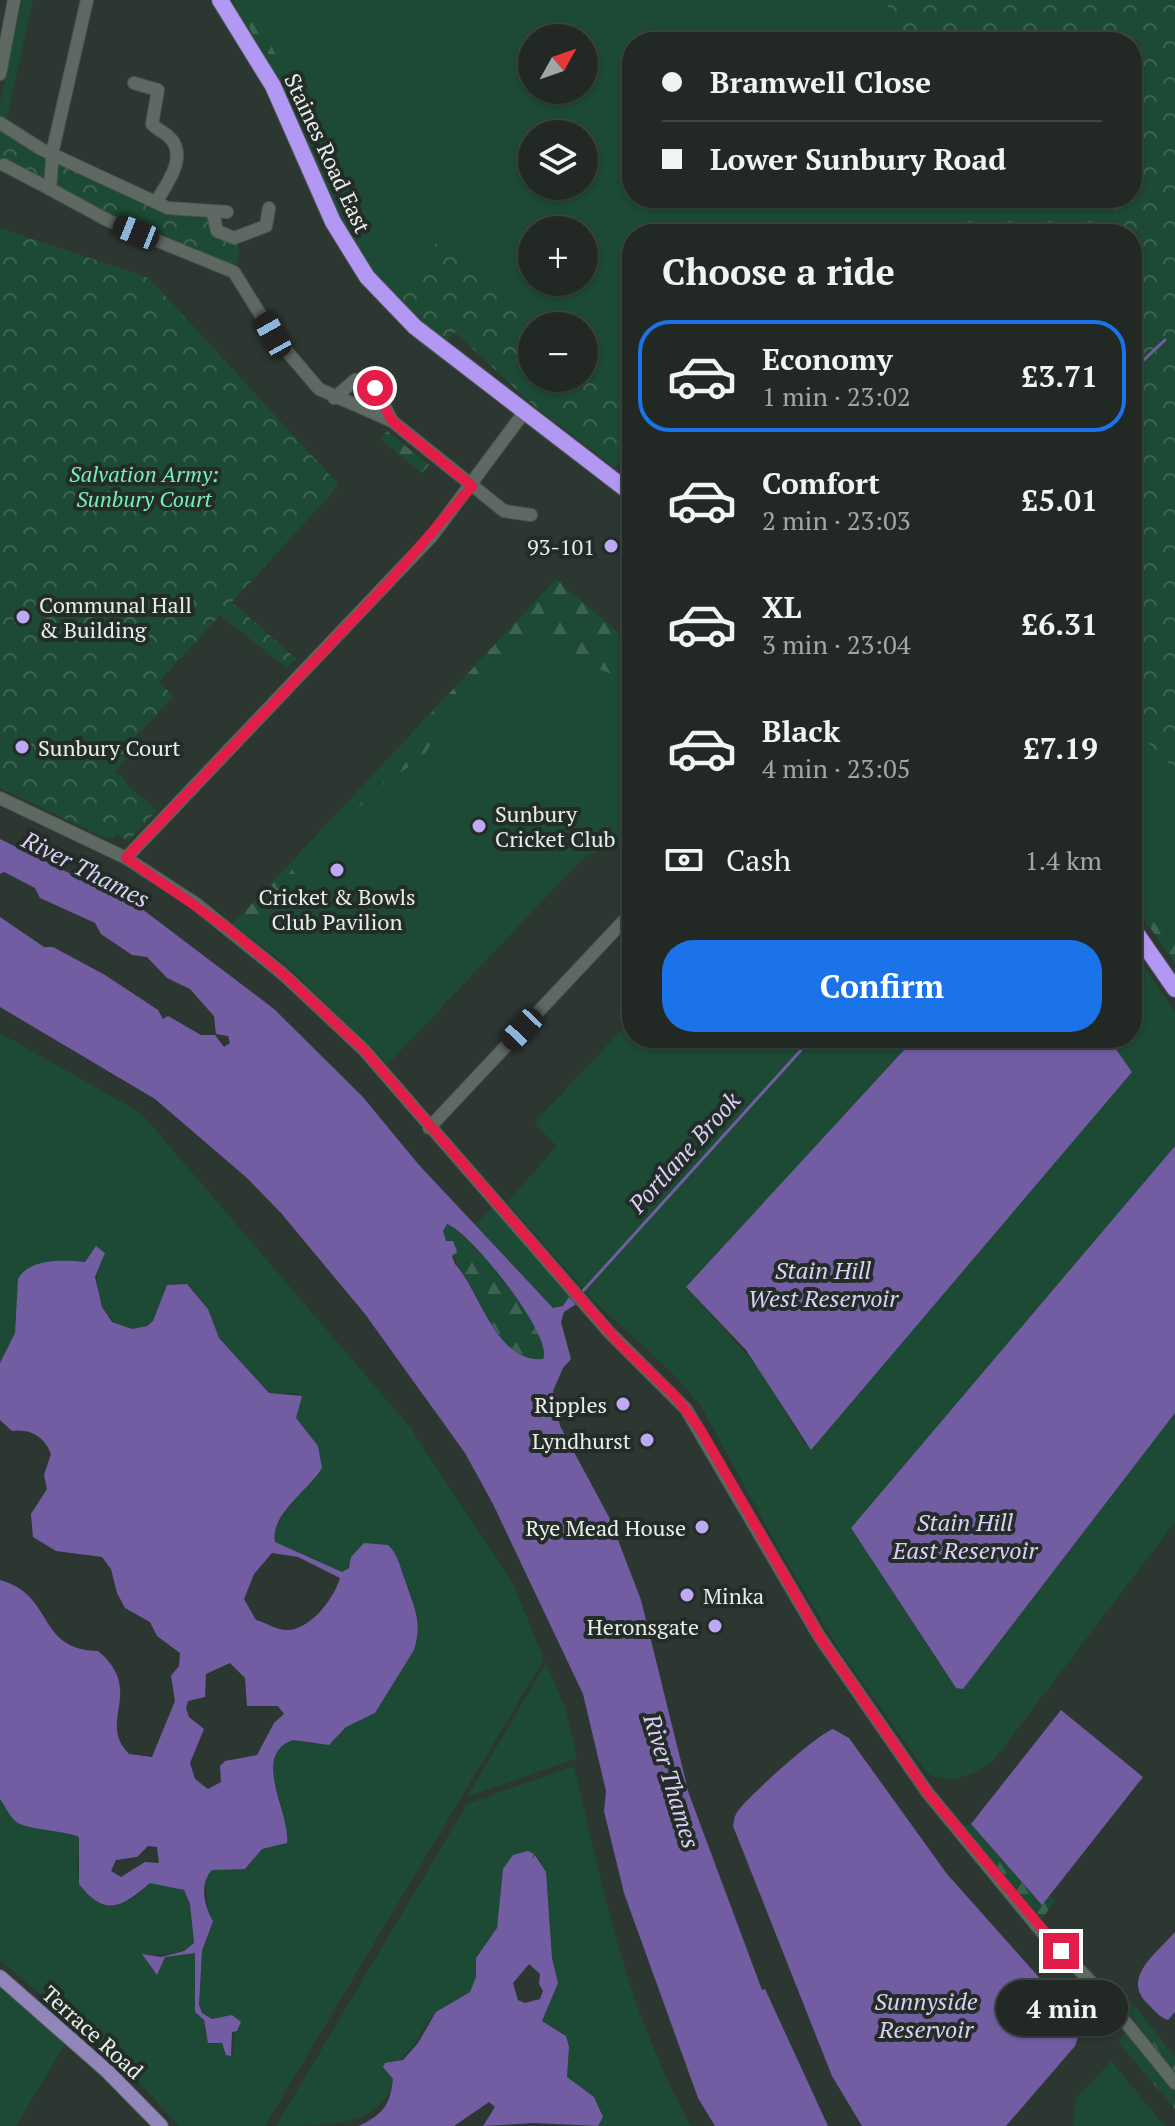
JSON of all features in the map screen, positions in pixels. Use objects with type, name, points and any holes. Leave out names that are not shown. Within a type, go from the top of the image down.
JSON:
[{"type":"highway","name":"Staines Road East","points":[[220,0],[273,86],[333,222],[367,277],[407,320],[622,486]]},
{"type":"highway","points":[[1142,942],[1173,987]]},
{"type":"main road","name":"Terrace Road","points":[[0,1977],[107,2071],[156,2124]]},
{"type":"street","points":[[0,74],[14,0]]},
{"type":"street","points":[[50,189],[53,152],[87,0]]},
{"type":"street","points":[[134,83],[158,90],[152,124],[167,134],[175,150],[175,169],[156,202]]},
{"type":"street","points":[[0,123],[168,208],[227,212]]},
{"type":"street","points":[[4,165],[109,221],[234,272],[294,363],[319,389],[392,421],[504,511],[531,515]]},
{"type":"street","points":[[213,213],[217,231],[234,238],[269,232],[269,208]]},
{"type":"street","points":[[334,398],[355,380],[367,379],[392,421]]},
{"type":"street","points":[[126,858],[400,570],[472,486],[525,411]]},
{"type":"street","points":[[0,798],[126,858],[195,903],[294,983],[364,1050],[621,1345],[686,1409],[819,1636],[927,1792],[1030,1919],[1101,1992],[1175,2083]]},
{"type":"street","points":[[429,1128],[622,923]]},
{"type":"green space","points":[[22,0],[33,0],[6,121],[53,149],[0,123],[0,102]]},
{"type":"green space","points":[[232,0],[244,0],[249,6],[340,160],[336,169],[339,179],[330,182],[270,61]]},
{"type":"green space","points":[[245,0],[1175,0],[1175,320],[1142,254],[1142,224],[622,224],[622,392],[598,371],[598,312],[531,312],[445,234],[385,299],[367,277],[232,15]]},
{"type":"green space","points":[[886,0],[1175,0],[1175,770],[1142,736],[1142,224],[944,224],[940,208],[1142,208],[1142,32],[894,32]]},
{"type":"green space","points":[[0,123],[168,208],[213,213],[213,224],[234,238],[240,250],[234,272],[0,165]]},
{"type":"green space","name":"Salvation Army: Sunbury Court","points":[[0,228],[149,278],[339,485],[232,602],[296,659],[287,668],[220,615],[159,682],[174,696],[106,768],[157,810],[128,841],[116,834],[114,838],[103,837],[0,788]]},
{"type":"green space","points":[[445,234],[531,312],[518,312],[518,391],[455,332],[440,347],[385,299]]},
{"type":"green space","points":[[598,371],[622,392],[622,461],[615,468],[519,392],[598,392]]},
{"type":"green space","points":[[387,431],[429,465],[422,473],[380,439]]},
{"type":"green space","name":"Sunbury Cricket Club","points":[[556,579],[622,636],[622,845],[583,858],[388,1064],[284,963],[233,924]]},
{"type":"green space","points":[[556,579],[622,636],[622,679],[599,669],[582,669],[554,641],[548,630],[536,631],[468,695],[419,761],[389,779],[342,824],[335,816]]},
{"type":"green space","points":[[1142,580],[1175,613],[1175,941],[1142,896]]},
{"type":"green space","points":[[130,738],[138,746],[135,759],[123,761],[115,772],[124,778],[132,796],[122,803],[89,749]]},
{"type":"green space","points":[[289,864],[299,880],[247,935],[233,924]]},
{"type":"green space","points":[[1142,896],[1175,941],[1175,963],[1142,916]]},
{"type":"green space","points":[[1142,964],[1175,1011],[1175,1146],[851,1528],[946,1674],[963,1689],[1175,1413],[1175,1522],[994,1760],[963,1777],[937,1777],[928,1774],[842,1654],[777,1546],[701,1406],[673,1374],[593,1300],[507,1202],[557,1146],[534,1123],[622,1030],[622,1048],[906,1048],[686,1287],[761,1370],[805,1445],[1132,1072],[1115,1048],[1142,1048]]},
{"type":"green space","points":[[0,1033],[141,1113],[410,1427],[513,1584],[544,1659],[265,2126],[179,2126],[122,2064],[0,1960],[0,1799],[16,1822],[79,1837],[77,1876],[114,1906],[135,1898],[150,1883],[184,1890],[190,1904],[194,1944],[175,1953],[142,1954],[157,1975],[165,1957],[195,1953],[197,2015],[204,2020],[204,2031],[211,2044],[222,2043],[224,2050],[233,2054],[234,2034],[225,2017],[212,2019],[202,2013],[199,2005],[202,1951],[209,1937],[206,1878],[212,1870],[247,1868],[262,1849],[287,1843],[274,1772],[275,1758],[281,1748],[293,1740],[312,1744],[333,1742],[346,1727],[375,1713],[414,1650],[418,1625],[414,1603],[397,1557],[351,1565],[342,1572],[275,1542],[275,1533],[284,1514],[320,1472],[296,1418],[299,1393],[269,1393],[219,1338],[208,1309],[193,1289],[182,1283],[168,1285],[153,1321],[139,1328],[126,1328],[106,1312],[100,1299],[98,1271],[104,1258],[68,1263],[15,1332],[0,1363]]},
{"type":"green space","points":[[493,1207],[570,1297],[563,1306],[554,1309],[475,1224]]},
{"type":"green space","points":[[447,1224],[473,1245],[508,1286],[536,1330],[543,1347],[543,1359],[517,1353],[496,1332],[451,1251],[443,1231]]},
{"type":"green space","points":[[546,1663],[565,1707],[577,1758],[467,1797]]},
{"type":"green space","points":[[574,1766],[607,1905],[634,1996],[650,2040],[691,2126],[598,2126],[601,2119],[594,2097],[567,2077],[569,2047],[563,2033],[542,2021],[558,1983],[552,1958],[541,1861],[536,1856],[533,1861],[530,1860],[534,1855],[503,1869],[497,1928],[476,1958],[476,1977],[470,1992],[432,2017],[406,2054],[385,2069],[393,2079],[388,2095],[379,2106],[366,2115],[333,2124],[276,2126],[467,1804]]},
{"type":"green space","points":[[971,1824],[1041,1904],[1049,1896],[1055,1901],[1042,1919],[960,1827]]},
{"type":"green space","points":[[1117,1984],[1175,2057],[1175,2072],[1111,1990]]},
{"type":"green space","points":[[0,1988],[65,2044],[16,2126],[0,2126]]},
{"type":"green space","points":[[1130,2027],[1175,2083],[1175,2109],[1119,2043]]},
{"type":"green space","points":[[1111,2061],[1165,2126],[1073,2126],[1076,2099]]},
{"type":"water","name":"River Thames","points":[[0,839],[142,909],[274,1009],[362,1096],[419,1165],[553,1308],[563,1306],[569,1297],[576,1304],[564,1312],[561,1322],[571,1359],[563,1368],[553,1391],[560,1426],[610,1519],[641,1600],[689,1794],[762,1990],[765,1989],[828,2126],[715,2126],[698,2098],[624,1893],[604,1811],[606,1791],[583,1694],[493,1504],[465,1453],[365,1314],[281,1213],[247,1178],[155,1099],[0,1007],[0,917],[44,947],[53,947],[105,975],[158,1010],[163,1019],[168,1016],[201,1035],[215,1035],[224,1047],[230,1043],[228,1036],[216,1034],[214,1016],[190,989],[167,978],[147,957],[132,955],[101,934],[95,923],[40,898],[35,888],[4,872],[0,874]],"holes":[[[447,1224],[491,1264],[524,1309],[543,1347],[543,1359],[527,1357],[513,1350],[490,1323],[455,1264],[452,1256],[457,1251],[453,1241],[446,1241],[443,1231]]]},
{"type":"water","name":"Stain Hill West Reservoir","points":[[906,1048],[1115,1048],[1132,1072],[811,1450],[746,1350],[686,1287]]},
{"type":"water","name":"Stain Hill East Reservoir","points":[[1175,1146],[1175,1413],[963,1689],[956,1688],[851,1528]]},
{"type":"water","points":[[96,1246],[105,1253],[95,1277],[102,1307],[112,1322],[132,1329],[147,1326],[153,1321],[167,1285],[187,1284],[208,1309],[219,1338],[269,1393],[302,1396],[296,1418],[318,1446],[322,1468],[284,1512],[275,1532],[275,1542],[342,1572],[349,1568],[351,1557],[364,1543],[388,1545],[398,1561],[416,1615],[418,1631],[414,1650],[375,1713],[346,1727],[329,1745],[293,1740],[281,1748],[274,1758],[275,1786],[287,1831],[287,1843],[262,1849],[245,1869],[212,1870],[205,1882],[204,1895],[213,1921],[202,1951],[199,2005],[202,2013],[212,2019],[232,2015],[241,2022],[237,2031],[232,2032],[231,2056],[226,2055],[222,2043],[208,2043],[204,2020],[195,2012],[195,1953],[165,1957],[157,1975],[142,1954],[161,1957],[184,1951],[194,1943],[190,1904],[184,1890],[150,1883],[123,1903],[106,1905],[98,1902],[79,1884],[79,1837],[20,1824],[0,1799],[0,1580],[30,1597],[64,1642],[98,1651],[112,1666],[120,1692],[117,1730],[120,1742],[129,1754],[152,1757],[175,1701],[171,1676],[179,1666],[180,1653],[157,1636],[150,1622],[125,1608],[117,1593],[111,1569],[102,1557],[56,1551],[33,1537],[31,1514],[47,1489],[44,1475],[51,1454],[36,1435],[12,1431],[0,1420],[0,1363],[15,1333],[18,1279],[23,1272],[38,1264],[85,1262]],"holes":[[[272,1553],[298,1557],[340,1578],[320,1612],[296,1629],[279,1629],[256,1620],[244,1599],[254,1574]],[[230,1663],[245,1678],[247,1706],[278,1706],[284,1714],[274,1723],[257,1755],[225,1761],[220,1766],[221,1782],[208,1789],[195,1779],[190,1763],[204,1729],[189,1717],[186,1708],[188,1701],[205,1697],[206,1674]],[[148,1846],[157,1847],[159,1863],[145,1862],[121,1877],[111,1871],[116,1860],[137,1857]]]},
{"type":"water","points":[[1061,1710],[1143,1777],[1042,1905],[971,1824]]},
{"type":"water","name":"Sunnyside Reservoir","points":[[833,1729],[849,1738],[947,1874],[1077,2020],[1080,2031],[1075,2046],[1006,2126],[862,2126],[832,2076],[733,1826],[736,1814],[752,1795],[798,1754]]},
{"type":"water","points":[[528,1851],[534,1854],[531,1860],[535,1855],[546,1872],[552,1958],[558,1983],[542,2021],[566,2036],[569,2047],[567,2077],[594,2097],[603,2117],[598,2126],[533,2123],[483,2126],[495,2107],[489,2102],[454,2126],[359,2126],[380,2113],[390,2096],[393,2079],[383,2067],[385,2063],[403,2060],[418,2043],[436,2012],[470,1992],[476,1977],[476,1958],[497,1928],[503,1869],[513,1855]],"holes":[[[529,1964],[540,1974],[539,1984],[543,1991],[540,1999],[525,2003],[518,2000],[513,1983]]]},
{"type":"water","points":[[1175,1932],[1175,2012],[1168,2020],[1148,2004],[1138,1985],[1144,1966]]},
{"type":"waterway","points":[[1142,362],[1165,340]]},
{"type":"waterway","name":"Portlane Brook","points":[[583,1291],[803,1048]]},
{"type":"place","name":"93-101","points":[[611,546]]},
{"type":"place","name":"Communal Hall & Building","points":[[23,617]]},
{"type":"place","name":"Sunbury Court","points":[[22,747]]},
{"type":"place","name":"Sunbury Cricket Club","points":[[479,826]]},
{"type":"place","name":"Cricket & Bowls Club Pavilion","points":[[337,870]]},
{"type":"place","name":"Ripples","points":[[623,1404]]},
{"type":"place","name":"Lyndhurst","points":[[647,1440]]},
{"type":"place","name":"Rye Mead House","points":[[702,1527]]},
{"type":"place","name":"Minka","points":[[687,1595]]},
{"type":"place","name":"Heronsgate","points":[[715,1626]]},
{"type":"route","points":[[375,388],[392,421],[472,486],[432,536],[126,858],[230,930],[283,974],[364,1050],[621,1345],[675,1396],[700,1429],[819,1636],[927,1792],[1041,1931],[1061,1951]]}]
